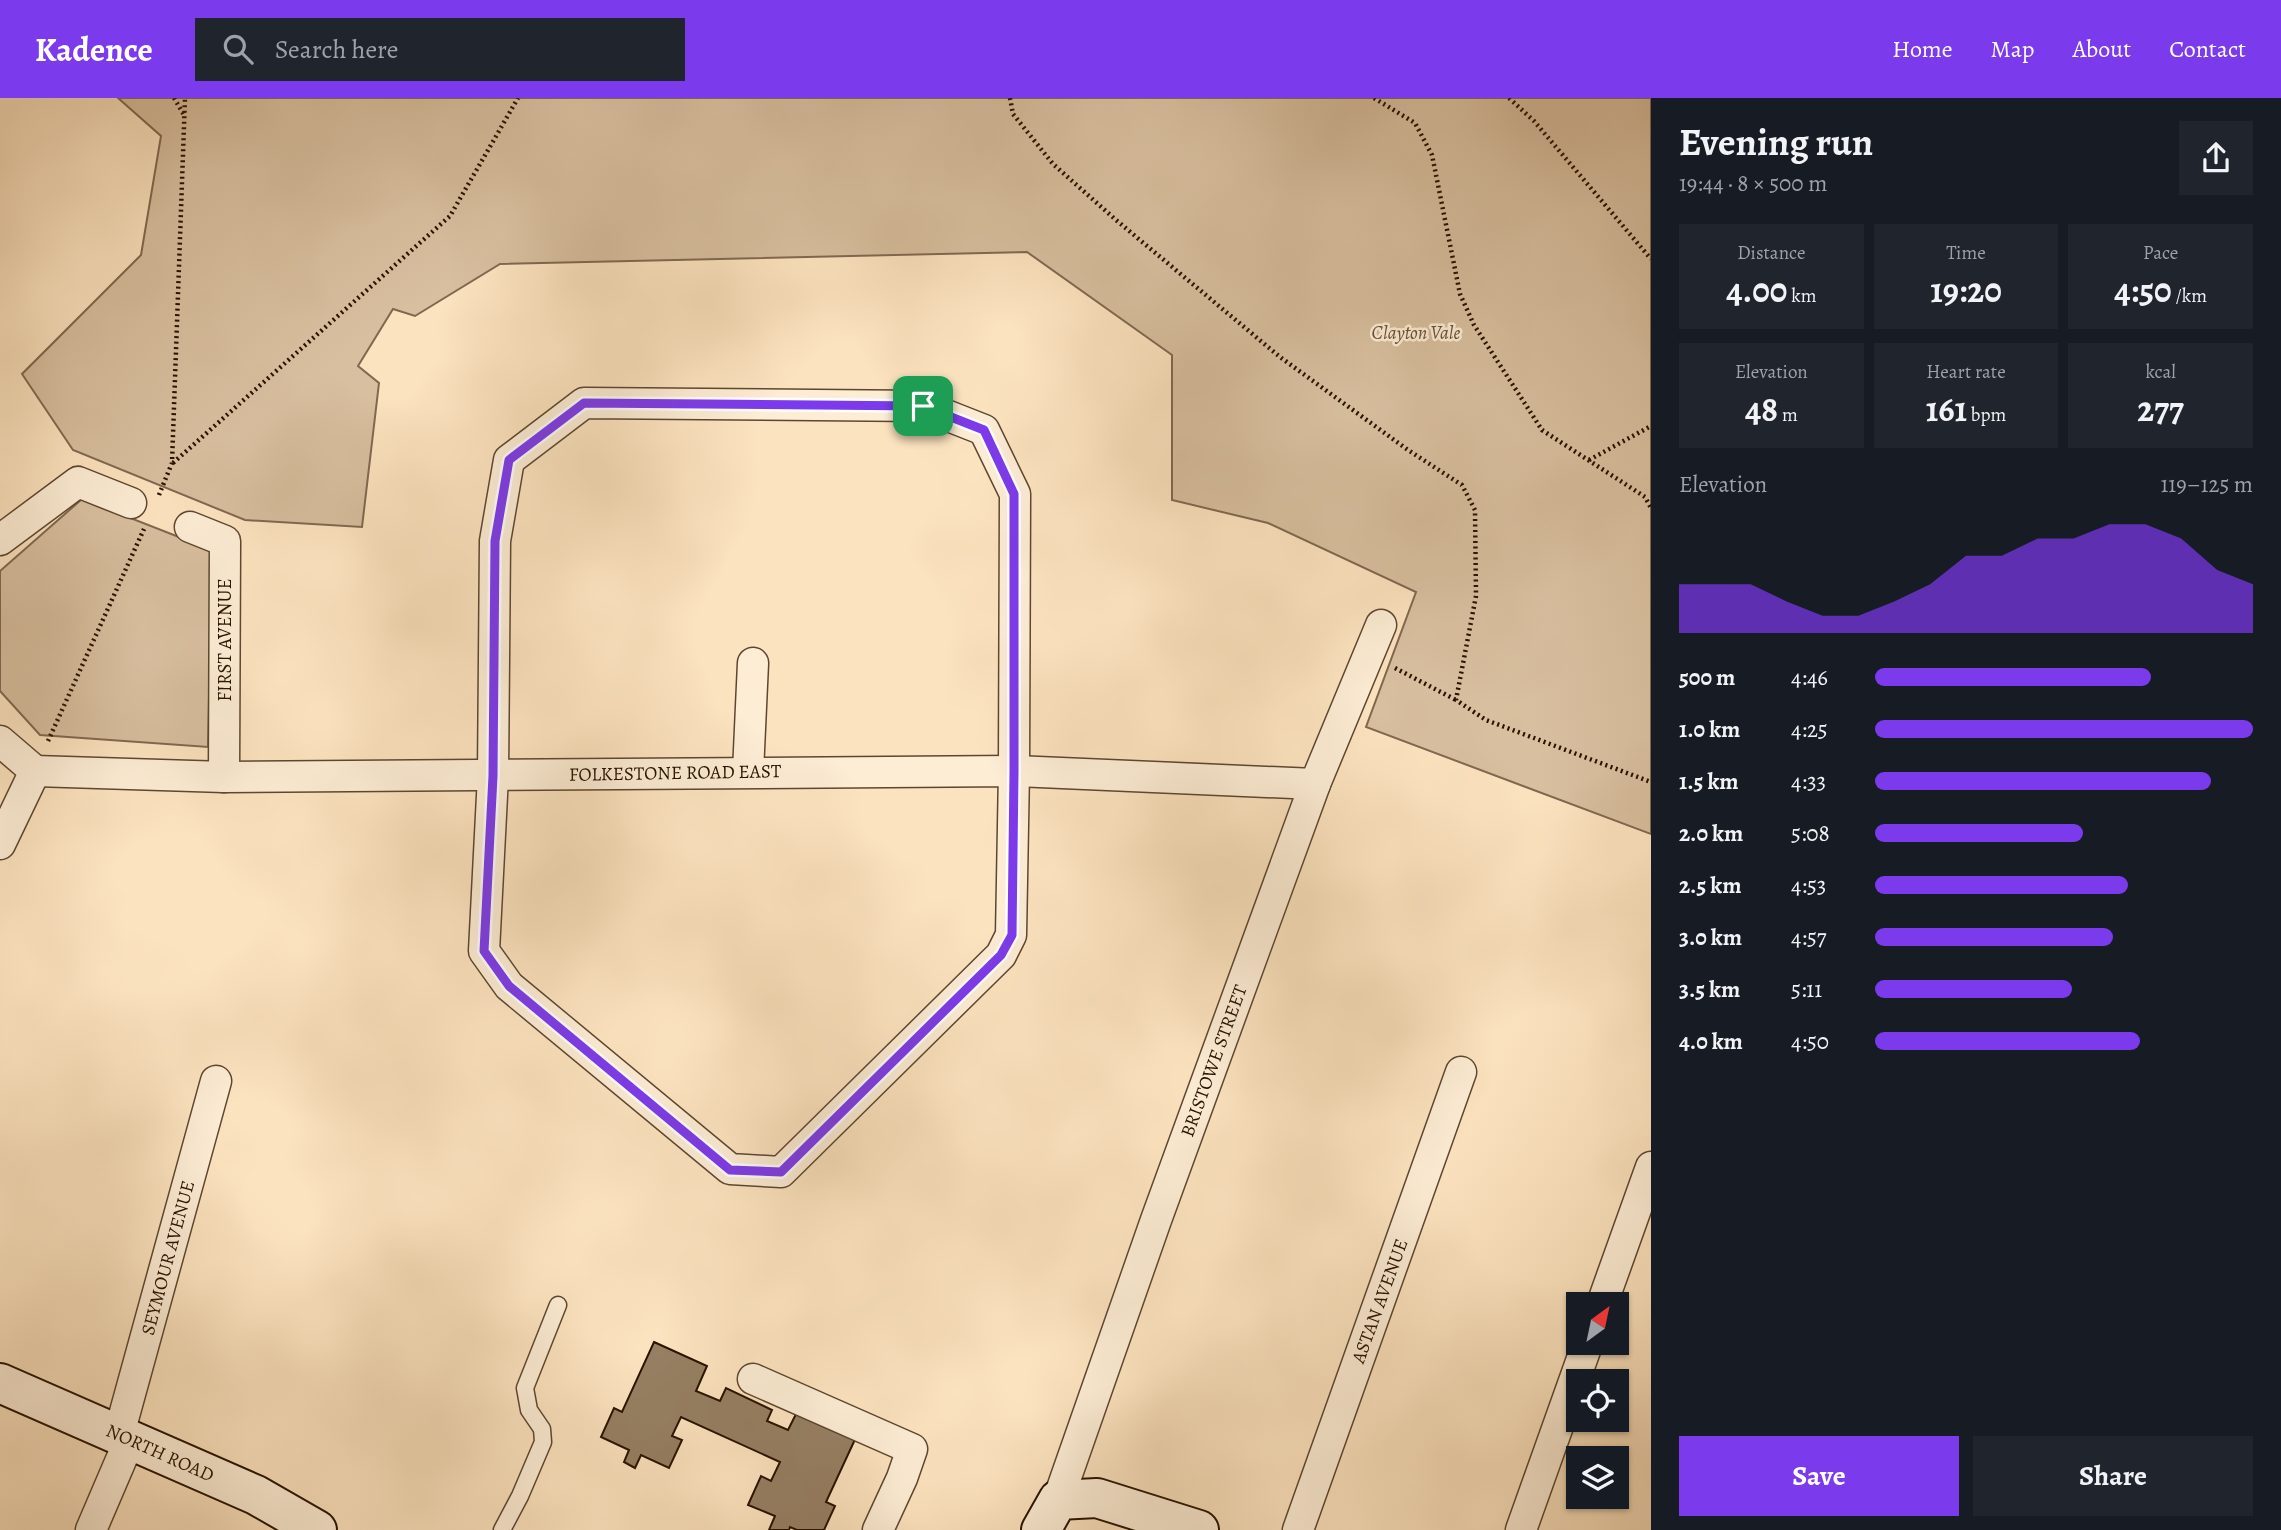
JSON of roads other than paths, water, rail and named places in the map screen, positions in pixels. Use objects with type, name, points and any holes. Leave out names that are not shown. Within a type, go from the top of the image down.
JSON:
[{"type":"street","points":[[584,403],[923,406],[984,430],[1014,494],[1014,771],[1012,935],[1001,955],[781,1172],[730,1170],[509,986],[484,951],[493,776],[495,541],[509,460],[584,403]]},
{"type":"street","points":[[0,540],[78,482],[145,510]]},
{"type":"street","name":"FIRST AVENUE","points":[[190,527],[225,541],[224,777]]},
{"type":"street","name":"BRISTOWE STREET","points":[[1049,1515],[1315,784],[1381,625]]},
{"type":"street","points":[[748,772],[753,663]]},
{"type":"street","points":[[0,741],[35,771],[0,844]]},
{"type":"street","name":"FOLKESTONE ROAD EAST","points":[[35,771],[224,777],[1014,771],[1315,784]]},
{"type":"street","name":"ASTAN AVENUE","points":[[1298,1530],[1461,1072]]},
{"type":"street","name":"SEYMOUR AVENUE","points":[[91,1530],[125,1437],[216,1081]]},
{"type":"street","points":[[1606,1292],[1651,1167]]},
{"type":"street","points":[[1521,1530],[1583,1355]]},
{"type":"street","points":[[753,1379],[912,1449],[878,1530]]},
{"type":"street","name":"NORTH ROAD","points":[[0,1383],[256,1495],[317,1530]]},
{"type":"street","points":[[1049,1515],[1097,1498],[1199,1530]]},
{"type":"lane","points":[[502,1530],[543,1442],[542,1429],[529,1410],[525,1388],[558,1305]]},
{"type":"park label","name":"Clayton Vale","points":[[1416,333]]}]
